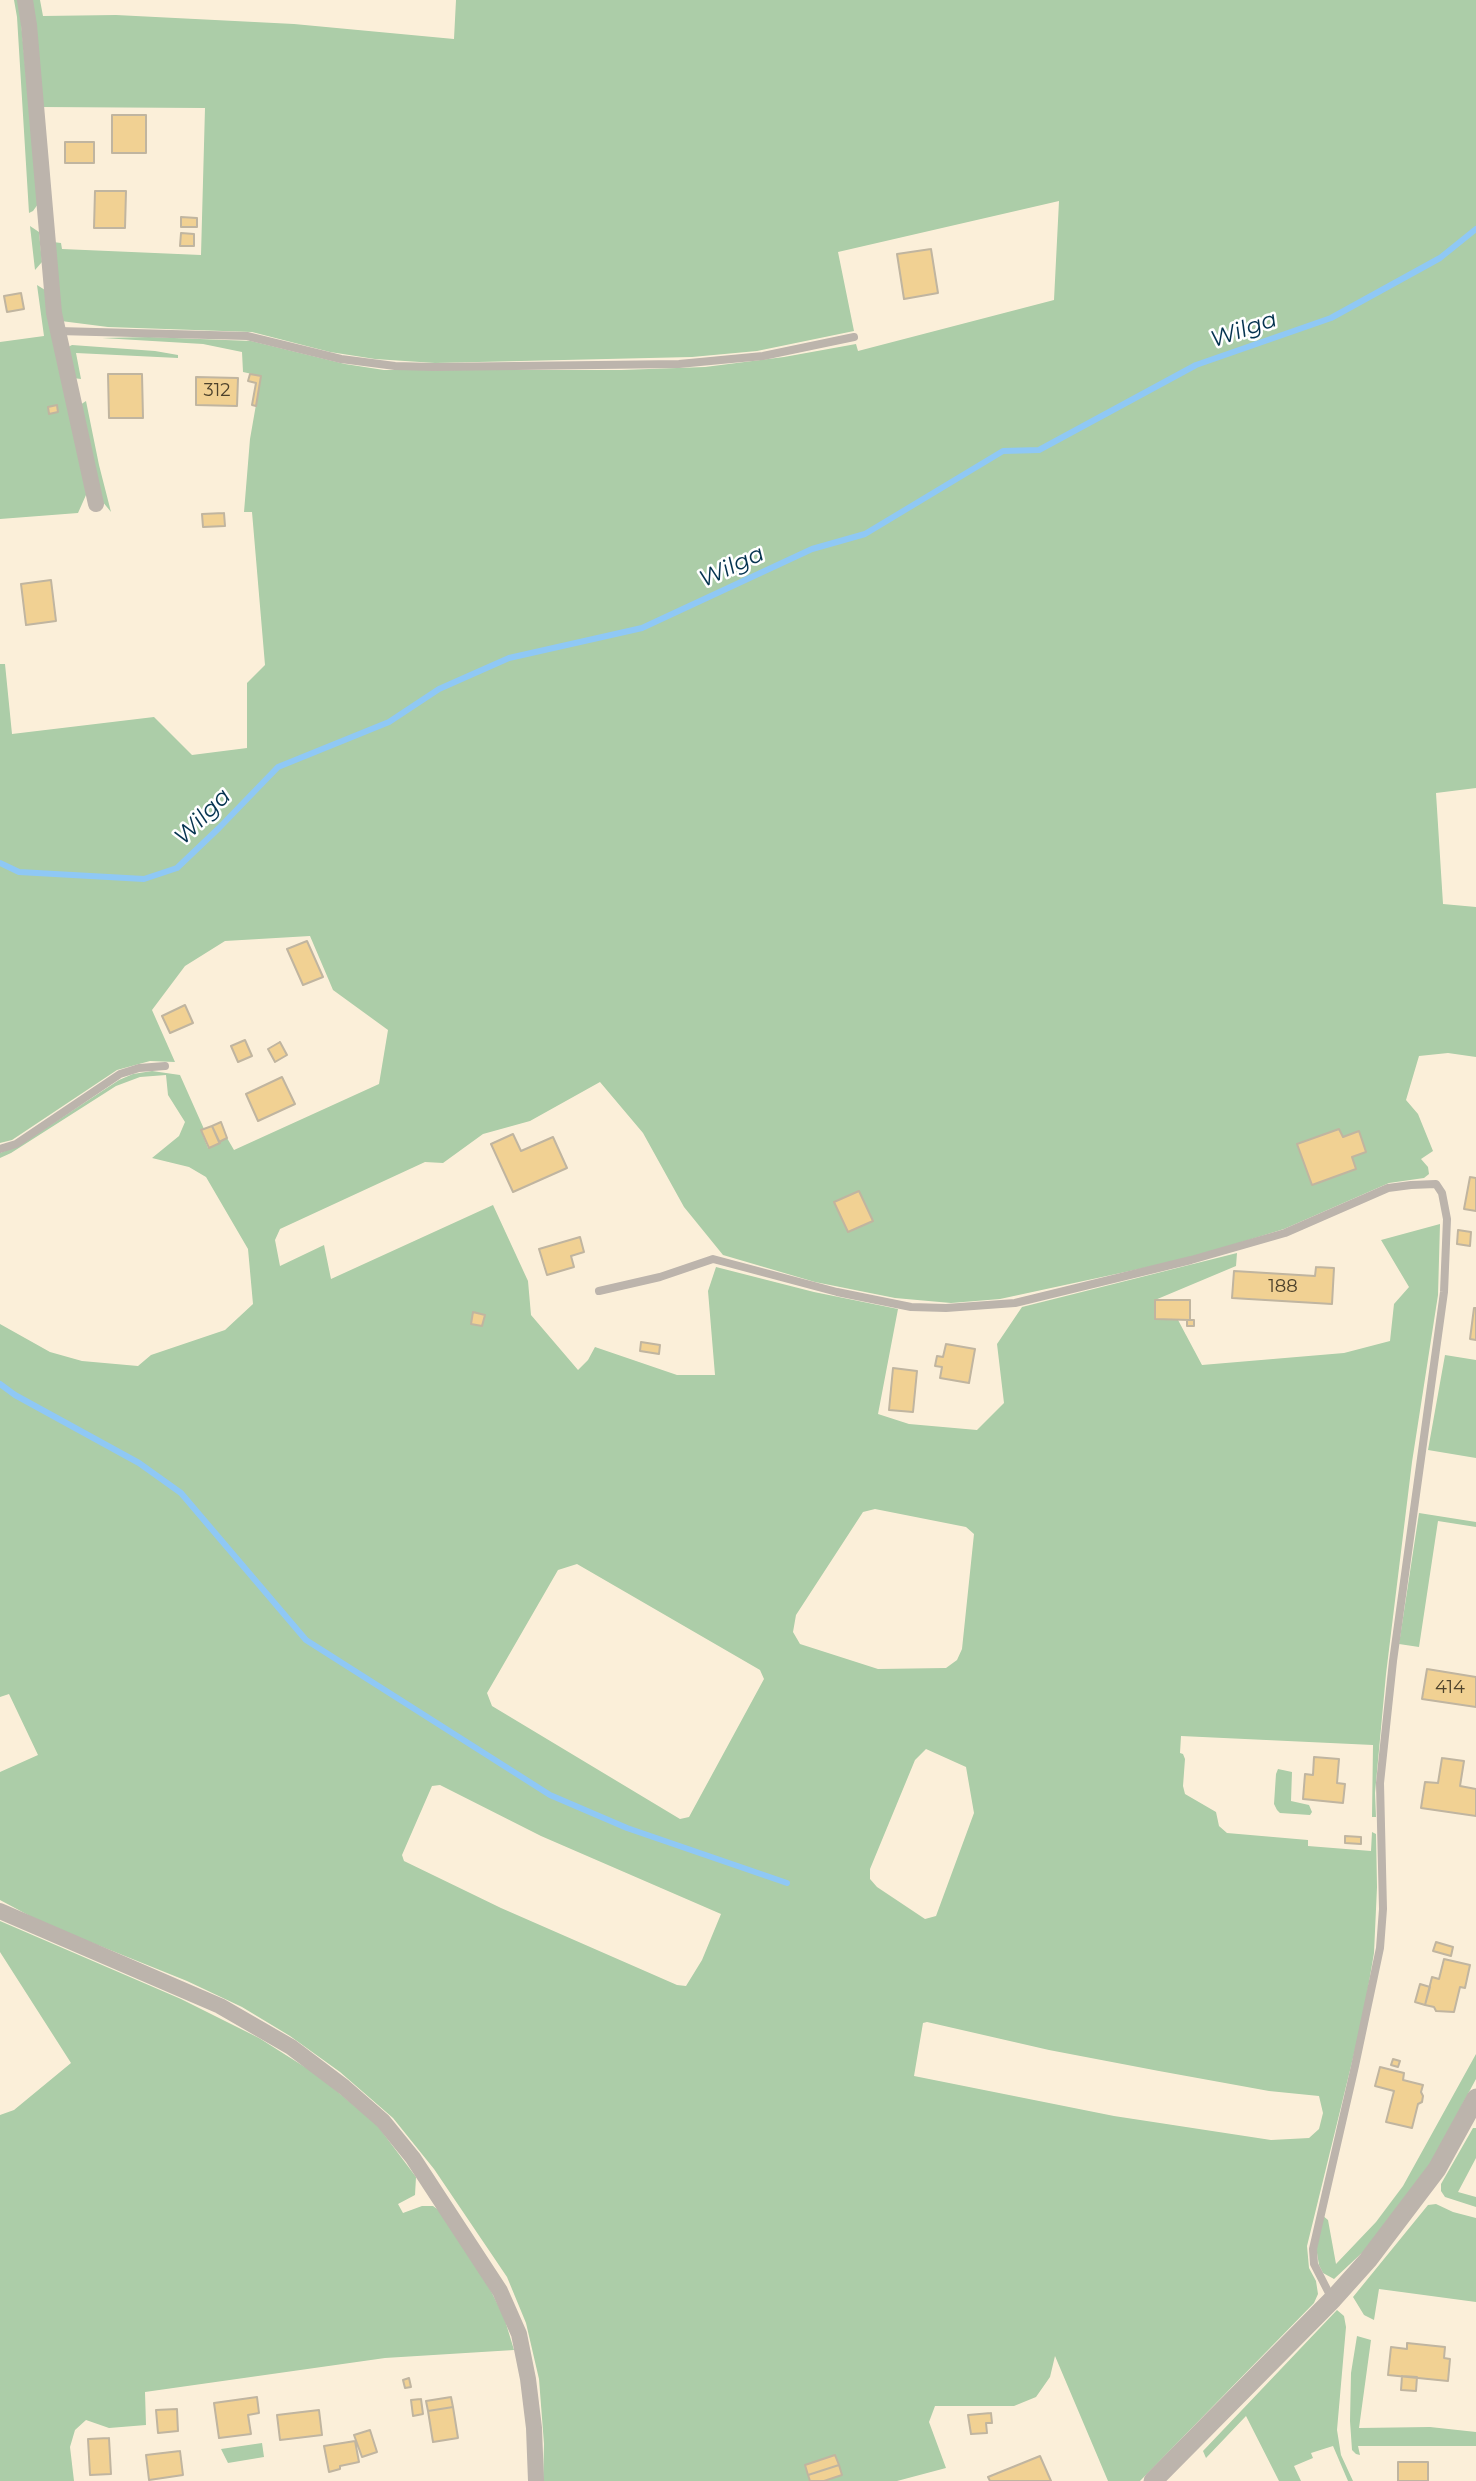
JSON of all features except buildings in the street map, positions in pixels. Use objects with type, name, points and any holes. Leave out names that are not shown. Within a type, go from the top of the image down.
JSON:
[{"type":"street","points":[[25,0],[49,274],[57,331],[96,504]]},
{"type":"street","points":[[0,1912],[220,2006],[291,2047],[344,2087],[383,2122],[413,2158],[500,2291],[519,2334],[534,2428],[536,2481]]},
{"type":"street","points":[[1153,2481],[1368,2260],[1437,2169],[1476,2098]]},
{"type":"lane","points":[[57,331],[247,336],[341,359],[395,366],[435,367],[679,364],[764,356],[854,337]]},
{"type":"lane","points":[[0,1149],[16,1144],[120,1074],[139,1068],[165,1066]]},
{"type":"lane","points":[[599,1291],[660,1278],[713,1259],[837,1292],[900,1305],[946,1308],[1015,1303],[1191,1260],[1285,1233],[1388,1188],[1436,1184],[1442,1193],[1447,1219],[1446,1278],[1393,1661],[1379,1790],[1383,1899],[1380,1948],[1313,2249],[1314,2264],[1332,2299]]},
{"type":"green space","points":[[14,0],[19,0],[38,204],[29,213],[17,17]]},
{"type":"green space","points":[[29,0],[40,0],[43,16],[116,15],[294,24],[454,39],[456,0],[1476,0],[1476,788],[1436,793],[1443,904],[1476,907],[1476,1057],[1448,1053],[1419,1056],[1406,1100],[1418,1114],[1433,1151],[1421,1159],[1428,1167],[1429,1174],[1424,1178],[1389,1183],[1284,1229],[1190,1258],[1000,1299],[951,1303],[895,1298],[815,1282],[723,1255],[684,1207],[643,1133],[600,1082],[530,1121],[483,1134],[443,1163],[425,1162],[280,1229],[275,1240],[280,1266],[324,1245],[331,1279],[493,1205],[528,1281],[531,1315],[578,1370],[595,1347],[677,1375],[715,1375],[708,1291],[716,1267],[814,1292],[898,1309],[878,1414],[909,1424],[977,1430],[1004,1403],[997,1344],[1022,1307],[1237,1253],[1236,1266],[1155,1300],[1155,1319],[1178,1320],[1202,1365],[1344,1353],[1390,1341],[1394,1304],[1409,1287],[1381,1240],[1440,1224],[1438,1295],[1412,1462],[1386,1674],[1375,1793],[1376,1817],[1372,1817],[1373,1745],[1181,1736],[1180,1753],[1185,1759],[1185,1794],[1216,1812],[1219,1826],[1227,1833],[1308,1840],[1308,1846],[1371,1851],[1372,1832],[1376,1834],[1374,1953],[1363,2017],[1307,2246],[1309,2268],[1316,2281],[1318,2294],[1314,2303],[1140,2481],[1108,2481],[1055,2356],[1050,2377],[1036,2397],[1014,2406],[935,2406],[929,2422],[946,2468],[897,2481],[543,2481],[544,2444],[539,2379],[526,2323],[507,2277],[434,2169],[393,2118],[340,2072],[290,2036],[242,2007],[187,1981],[43,1923],[0,1900],[0,1772],[38,1755],[9,1694],[0,1697],[0,1324],[50,1352],[82,1361],[138,1366],[151,1355],[225,1330],[253,1304],[248,1249],[206,1177],[189,1167],[152,1158],[179,1136],[185,1122],[168,1095],[166,1075],[140,1077],[116,1086],[11,1153],[0,1158],[0,1153],[20,1145],[119,1080],[133,1074],[152,1071],[180,1075],[204,1129],[201,1131],[208,1148],[227,1138],[234,1150],[379,1084],[388,1030],[333,990],[310,936],[225,941],[185,966],[152,1010],[175,1062],[150,1061],[117,1070],[12,1140],[0,1143],[0,664],[5,664],[12,734],[154,717],[192,755],[247,748],[247,683],[265,665],[252,512],[244,512],[250,439],[261,376],[243,372],[242,352],[203,344],[102,338],[251,341],[345,364],[384,370],[621,370],[705,367],[856,344],[858,351],[1054,300],[1059,201],[838,252],[854,331],[757,351],[692,357],[435,363],[375,359],[330,352],[252,332],[108,327],[61,321],[53,242],[61,243],[62,249],[201,255],[205,108],[41,107]],"holes":[[[875,1509],[966,1527],[974,1534],[962,1649],[957,1660],[946,1668],[878,1669],[800,1644],[793,1632],[796,1615],[863,1512]],[[577,1564],[760,1670],[764,1679],[689,1817],[680,1819],[492,1706],[487,1693],[558,1570]],[[926,1749],[966,1767],[974,1813],[936,1916],[925,1919],[877,1887],[870,1879],[870,1869],[915,1760]],[[440,1785],[541,1836],[721,1914],[702,1960],[686,1986],[677,1985],[501,1908],[404,1861],[402,1855],[432,1786]],[[927,2022],[1049,2050],[1159,2071],[1269,2091],[1319,2096],[1323,2113],[1319,2129],[1309,2138],[1271,2140],[1114,2116],[914,2076],[923,2023]]]},
{"type":"green space","points":[[30,226],[39,232],[42,262],[35,270]]},
{"type":"green space","points":[[37,285],[45,290],[86,484],[86,495],[78,513],[0,519],[0,342],[44,336]]},
{"type":"green space","points":[[72,345],[155,351],[178,355],[178,358],[76,353],[81,379],[73,378],[68,347]]},
{"type":"green space","points":[[86,401],[111,512],[102,501],[80,405]]},
{"type":"green space","points":[[1445,1355],[1476,1360],[1476,1458],[1428,1450]]},
{"type":"green space","points":[[1419,1513],[1476,1522],[1476,1527],[1438,1521],[1419,1647],[1399,1644]]},
{"type":"green space","points":[[1278,1769],[1292,1772],[1291,1801],[1309,1805],[1312,1812],[1310,1815],[1280,1813],[1277,1810],[1274,1804]]},
{"type":"green space","points":[[0,1921],[181,1999],[259,2038],[319,2076],[377,2125],[416,2177],[415,2195],[398,2204],[403,2213],[422,2206],[433,2206],[440,2211],[491,2291],[504,2317],[514,2350],[385,2358],[145,2392],[146,2425],[109,2428],[86,2420],[75,2430],[70,2447],[74,2481],[0,2481],[0,2115],[14,2110],[71,2063],[0,1952]]},
{"type":"green space","points":[[1476,2054],[1476,2079],[1428,2168],[1365,2250],[1334,2279],[1323,2273],[1316,2247],[1322,2215],[1328,2220],[1336,2264],[1376,2222],[1403,2186]]},
{"type":"green space","points":[[1473,2128],[1476,2128],[1476,2158],[1458,2192],[1476,2197],[1476,2207],[1445,2197],[1441,2191],[1441,2184]]},
{"type":"green space","points":[[1436,2204],[1476,2218],[1476,2302],[1379,2289],[1374,2320],[1364,2315],[1353,2297],[1428,2205]]},
{"type":"green space","points":[[1337,2310],[1344,2316],[1346,2327],[1337,2430],[1341,2455],[1353,2481],[1348,2481],[1333,2446],[1311,2453],[1313,2458],[1294,2466],[1301,2481],[1279,2481],[1246,2416],[1206,2458],[1203,2451]]},
{"type":"green space","points":[[1357,2336],[1371,2340],[1359,2428],[1430,2427],[1476,2432],[1476,2446],[1358,2446],[1360,2455],[1356,2454],[1352,2450],[1350,2421],[1351,2373]]},
{"type":"green space","points":[[262,2443],[264,2457],[228,2463],[221,2449]]},
{"type":"waterway","name":"Wilga","points":[[0,863],[19,872],[144,879],[177,868],[278,767],[389,722],[439,689],[509,658],[642,628],[812,549],[865,534],[1003,451],[1039,450],[1196,365],[1331,318],[1440,258],[1476,229]]},
{"type":"waterway","points":[[0,1384],[15,1395],[139,1463],[181,1493],[306,1640],[550,1795],[627,1828],[787,1883]]}]
